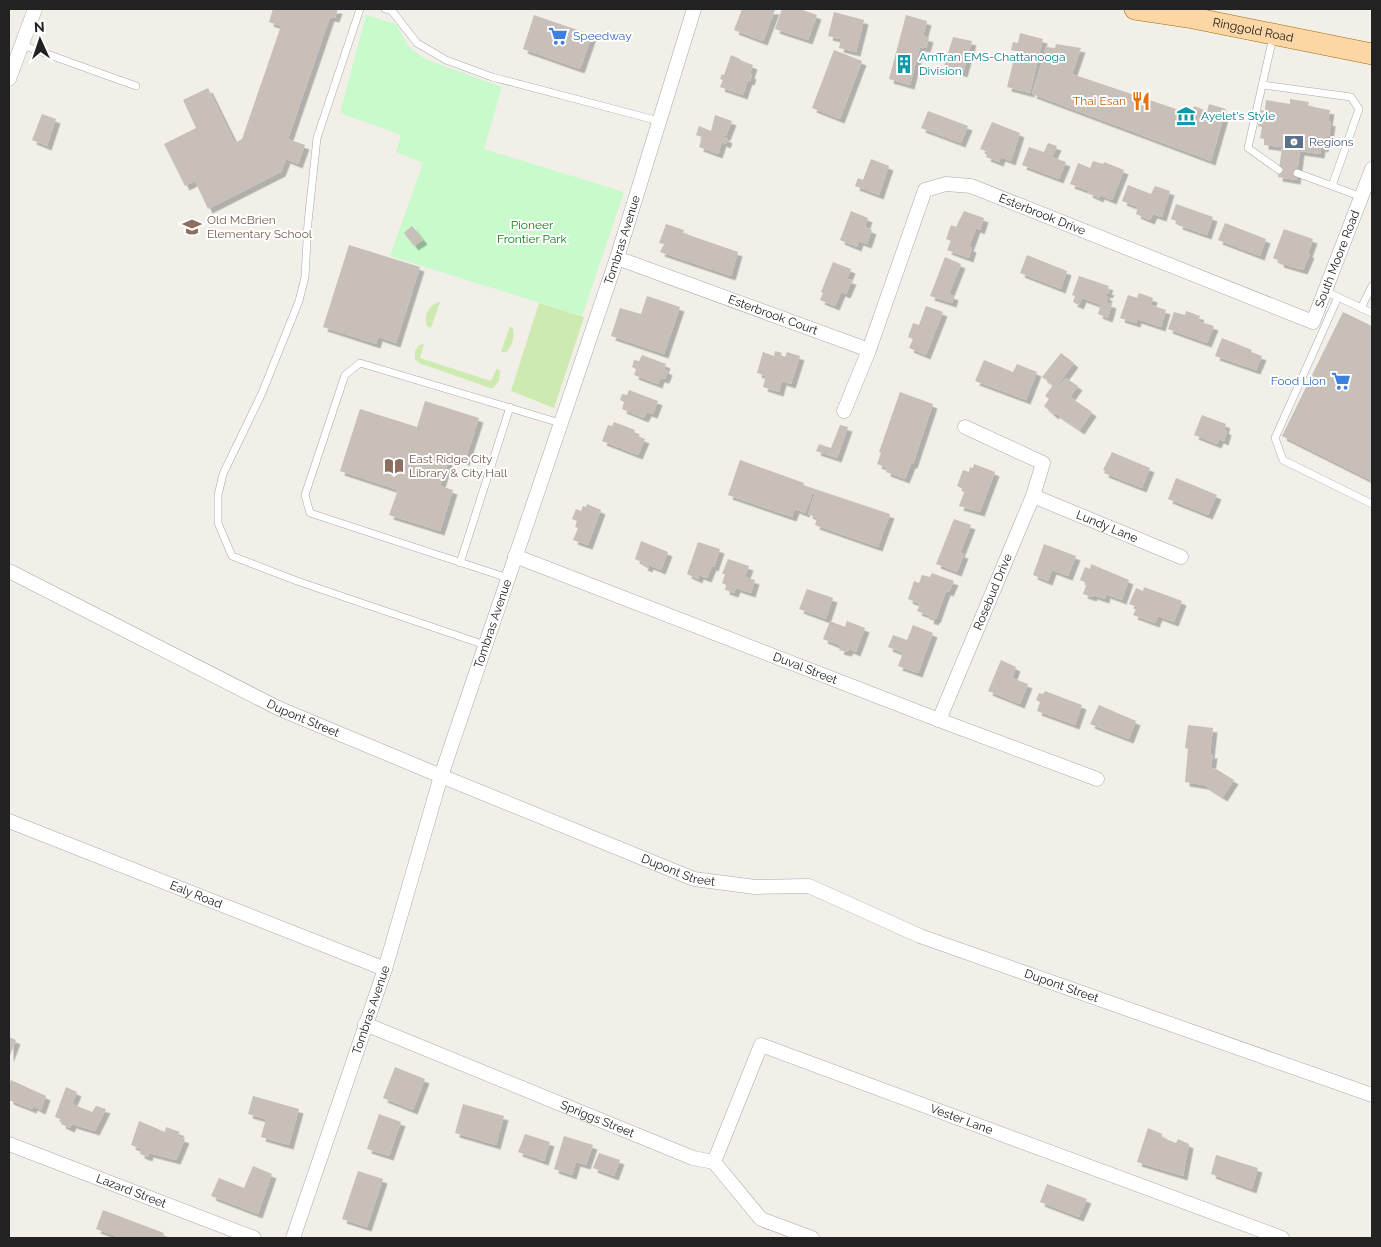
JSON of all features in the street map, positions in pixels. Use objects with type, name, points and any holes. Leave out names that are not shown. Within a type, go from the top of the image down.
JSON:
[{"type":"main road","name":"Ringgold Road","points":[[1135,9],[1189,13],[1274,35],[1372,54]]},
{"type":"street","points":[[9,79],[15,42],[35,9]]},
{"type":"street","name":"Tombras Avenue","points":[[293,1238],[385,969],[441,776],[617,258],[694,9]]},
{"type":"street","name":"South Moore Road","points":[[1313,322],[1372,169]]},
{"type":"street","name":"Esterbrook Drive","points":[[869,350],[925,190],[946,184],[971,186],[1313,322]]},
{"type":"street","name":"Esterbrook Court","points":[[617,258],[869,350]]},
{"type":"street","points":[[844,411],[869,350]]},
{"type":"street","name":"Rosebud Drive","points":[[939,720],[1033,496],[1043,463],[965,427]]},
{"type":"street","name":"Lundy Lane","points":[[1033,496],[1181,557]]},
{"type":"street","name":"Duval Street","points":[[515,556],[1097,779]]},
{"type":"street","name":"Dupont Street","points":[[9,571],[280,709],[694,879],[756,887],[809,886],[920,936],[1372,1095]]},
{"type":"street","name":"Ealy Road","points":[[9,821],[385,969]]},
{"type":"street","name":"Spriggs Street","points":[[365,1024],[693,1158],[714,1162]]},
{"type":"street","name":"Vester Lane","points":[[714,1162],[761,1045],[1282,1238]]},
{"type":"street","name":"Lazard Street","points":[[9,1144],[254,1238]]},
{"type":"street","points":[[714,1162],[761,1219],[812,1238]]},
{"type":"lane","points":[[360,9],[317,138],[304,278],[299,301],[262,393],[223,474],[218,495],[218,523],[232,556],[297,581],[485,645]]},
{"type":"lane","points":[[385,9],[392,11],[417,43],[446,60],[492,78],[659,121]]},
{"type":"lane","points":[[1274,35],[1248,148],[1279,170]]},
{"type":"lane","points":[[15,42],[136,86]]},
{"type":"lane","points":[[1263,85],[1352,97],[1359,109],[1332,186]]},
{"type":"lane","points":[[1297,173],[1362,197]]},
{"type":"lane","points":[[1361,308],[1372,286]]},
{"type":"lane","points":[[1325,291],[1372,313]]},
{"type":"lane","points":[[1338,297],[1275,438],[1283,460],[1372,504]]},
{"type":"lane","points":[[508,578],[310,514],[305,495],[345,376],[360,363],[560,422]]},
{"type":"lane","points":[[460,563],[510,407]]},
{"type":"green space","name":"Pioneer Frontier Park","points":[[366,15],[396,24],[409,47],[425,59],[502,87],[484,149],[624,192],[582,316],[390,256],[423,163],[396,152],[401,135],[340,113]]},
{"type":"green space","points":[[440,302],[431,328],[427,326],[426,314],[430,307]]},
{"type":"green space","points":[[539,303],[584,317],[554,408],[511,391]]},
{"type":"green space","points":[[510,326],[514,332],[513,342],[506,352],[501,352]]},
{"type":"green space","points":[[424,344],[420,358],[491,381],[497,368],[500,371],[499,381],[493,388],[490,388],[419,363],[415,359],[415,351],[419,345]]},
{"type":"building","points":[[273,9],[338,9],[335,18],[330,17],[288,139],[305,145],[298,164],[286,159],[281,172],[208,209],[195,181],[185,186],[164,144],[196,128],[183,100],[208,88],[235,143],[242,139],[281,26],[269,22]]},
{"type":"building","points":[[742,9],[775,10],[763,41],[734,30]]},
{"type":"building","points":[[782,9],[800,9],[817,15],[808,40],[775,29]]},
{"type":"building","points":[[834,12],[864,20],[856,52],[839,48],[841,39],[828,36]]},
{"type":"building","points":[[534,15],[592,35],[580,69],[523,49]]},
{"type":"building","name":"AmTran EMS-Chattanooga Division","points":[[906,15],[927,21],[923,36],[929,38],[926,48],[920,47],[910,85],[889,79]]},
{"type":"building","points":[[1020,33],[1043,39],[1030,93],[1007,87],[1016,51],[1011,50],[1013,42],[1018,43]]},
{"type":"building","points":[[953,37],[972,41],[963,73],[944,66]]},
{"type":"building","points":[[1056,44],[1081,48],[1072,74],[1191,114],[1194,106],[1207,111],[1209,104],[1226,109],[1211,161],[1032,94],[1046,47],[1055,48]]},
{"type":"building","points":[[834,50],[862,61],[840,119],[812,108]]},
{"type":"building","points":[[731,55],[753,65],[750,81],[748,80],[743,95],[720,87],[723,80],[720,79],[722,74],[724,75]]},
{"type":"building","name":"Regions","points":[[1290,99],[1309,102],[1308,106],[1330,110],[1328,121],[1331,122],[1329,137],[1326,137],[1324,148],[1321,147],[1320,154],[1300,151],[1296,180],[1278,177],[1282,147],[1264,145],[1264,139],[1260,138],[1262,127],[1258,126],[1261,110],[1265,111],[1266,100],[1290,104]]},
{"type":"building","points":[[928,111],[968,126],[961,143],[921,128]]},
{"type":"building","points":[[42,114],[56,119],[47,146],[32,140]]},
{"type":"building","points":[[715,115],[732,121],[726,136],[724,136],[728,139],[726,144],[722,142],[718,154],[699,147],[702,137],[696,135],[699,126],[711,131]]},
{"type":"building","points":[[992,122],[1020,133],[1011,161],[1001,157],[999,162],[986,157],[988,152],[980,149]]},
{"type":"building","points":[[1048,143],[1057,146],[1052,157],[1066,162],[1059,179],[1022,165],[1029,147],[1044,152]]},
{"type":"building","points":[[871,159],[889,166],[879,195],[855,186],[858,178],[863,180]]},
{"type":"building","points":[[1093,161],[1103,164],[1104,162],[1124,170],[1112,200],[1100,195],[1099,198],[1088,193],[1089,191],[1070,184],[1078,163],[1090,168]]},
{"type":"building","points":[[1128,185],[1151,194],[1155,186],[1170,191],[1162,217],[1153,214],[1150,220],[1136,214],[1138,207],[1122,201]]},
{"type":"building","points":[[1176,204],[1213,217],[1207,235],[1178,225],[1179,222],[1171,219]]},
{"type":"building","points":[[851,211],[868,218],[865,227],[872,230],[867,244],[859,241],[857,247],[840,240]]},
{"type":"building","points":[[964,211],[984,218],[980,230],[976,228],[969,247],[972,248],[969,258],[947,250],[951,241],[946,239],[951,225],[956,227]]},
{"type":"building","points":[[1225,223],[1266,239],[1260,256],[1218,240]]},
{"type":"building","points":[[666,224],[684,230],[683,233],[738,252],[731,276],[660,252],[664,244],[659,243]]},
{"type":"building","points":[[412,226],[423,240],[414,246],[404,233]]},
{"type":"building","points":[[1284,229],[1313,239],[1308,253],[1310,254],[1303,270],[1279,263],[1280,261],[1273,258]]},
{"type":"building","points":[[349,245],[420,267],[396,343],[378,337],[376,344],[323,327]]},
{"type":"building","points":[[1027,255],[1067,271],[1061,289],[1020,273]]},
{"type":"building","points":[[945,257],[961,264],[949,294],[954,296],[952,303],[930,296]]},
{"type":"building","points":[[833,262],[851,269],[847,279],[852,280],[846,294],[841,292],[835,306],[820,300],[823,293],[821,292]]},
{"type":"building","points":[[1079,276],[1109,286],[1107,290],[1110,291],[1105,295],[1108,297],[1106,302],[1112,304],[1108,318],[1098,314],[1101,305],[1082,298],[1079,305],[1073,302],[1075,296],[1072,295]]},
{"type":"building","points":[[1139,293],[1153,298],[1151,305],[1166,310],[1161,327],[1137,319],[1136,323],[1120,318],[1128,295],[1137,298]]},
{"type":"building","points":[[647,296],[680,307],[664,354],[611,336],[620,308],[641,314]]},
{"type":"building","points":[[926,306],[943,312],[926,355],[909,348],[913,339],[908,337],[913,323],[919,325]]},
{"type":"building","points":[[1186,311],[1200,316],[1198,321],[1214,326],[1207,343],[1168,329],[1174,312],[1185,315]]},
{"type":"building","name":"Food Lion","points":[[1343,312],[1372,326],[1372,481],[1282,436]]},
{"type":"building","points":[[1222,338],[1262,356],[1256,370],[1215,356]]},
{"type":"building","points":[[775,351],[782,353],[781,355],[785,357],[787,352],[800,356],[791,384],[782,381],[779,392],[763,387],[766,376],[757,373],[763,352],[774,356]]},
{"type":"building","points":[[1061,353],[1074,363],[1057,386],[1066,378],[1078,386],[1070,397],[1092,412],[1080,430],[1055,413],[1054,415],[1044,406],[1049,399],[1045,396],[1053,385],[1042,377]]},
{"type":"building","points":[[642,355],[666,364],[664,369],[668,371],[665,379],[660,378],[658,384],[634,375],[636,369],[632,367],[634,360],[639,361]]},
{"type":"building","points":[[984,360],[1013,372],[1017,364],[1037,372],[1026,400],[975,381]]},
{"type":"building","points":[[629,390],[658,401],[653,414],[647,412],[644,418],[622,409],[624,402],[620,400],[622,394],[627,395]]},
{"type":"building","points":[[900,392],[933,404],[913,464],[911,464],[905,479],[886,472],[887,468],[877,464],[881,453],[879,452]]},
{"type":"building","name":"East Ridge City Library & City Hall","points":[[425,401],[479,418],[465,461],[450,456],[440,486],[453,490],[440,531],[389,515],[398,490],[340,471],[360,409],[417,427]]},
{"type":"building","points":[[1202,415],[1226,424],[1224,429],[1227,431],[1224,441],[1219,439],[1217,444],[1194,435]]},
{"type":"building","points":[[614,422],[635,430],[633,434],[645,439],[638,455],[602,441],[608,425],[612,426]]},
{"type":"building","points":[[840,425],[848,427],[837,458],[816,451],[819,444],[831,448]]},
{"type":"building","points":[[1112,452],[1150,468],[1142,488],[1104,473],[1105,471],[1103,470]]},
{"type":"building","points":[[740,460],[804,483],[803,485],[890,514],[878,547],[815,525],[817,518],[808,514],[815,493],[813,492],[805,513],[795,509],[792,517],[728,495]]},
{"type":"building","points":[[974,464],[995,472],[980,512],[959,506],[965,490],[957,486],[963,470],[969,472],[970,467],[973,468]]},
{"type":"building","points":[[1176,478],[1217,495],[1208,515],[1168,499]]},
{"type":"building","points":[[587,504],[601,510],[588,545],[573,540],[578,528],[575,527],[577,521],[572,519],[576,509],[581,511],[583,506],[586,507]]},
{"type":"building","points":[[954,519],[971,525],[960,553],[964,554],[957,572],[936,564]]},
{"type":"building","points":[[641,541],[668,552],[661,570],[649,565],[648,568],[643,566],[644,563],[635,559]]},
{"type":"building","points":[[698,542],[720,549],[714,567],[712,566],[707,578],[699,575],[698,579],[687,574]]},
{"type":"building","points":[[1044,544],[1076,556],[1068,576],[1052,570],[1048,581],[1033,575]]},
{"type":"building","points":[[728,559],[749,566],[745,577],[755,580],[751,593],[736,588],[734,593],[725,590],[726,585],[722,583],[725,574],[722,574]]},
{"type":"building","points":[[1091,564],[1129,580],[1122,600],[1106,594],[1105,599],[1083,594],[1087,583],[1080,580],[1085,567],[1090,569]]},
{"type":"building","points":[[932,573],[954,581],[949,592],[946,591],[934,621],[929,619],[930,616],[917,611],[920,604],[908,599],[914,581],[919,583],[922,575],[930,577]]},
{"type":"building","points":[[1144,587],[1182,601],[1174,622],[1158,616],[1155,623],[1133,615],[1137,607],[1129,604],[1136,588],[1143,591]]},
{"type":"building","points":[[807,589],[833,598],[826,619],[799,609]]},
{"type":"building","points":[[830,621],[845,627],[847,621],[865,628],[856,652],[849,649],[847,652],[839,650],[841,646],[823,639]]},
{"type":"building","points":[[913,625],[933,633],[918,673],[898,666],[903,653],[888,647],[893,635],[907,640]]},
{"type":"building","points":[[1001,660],[1016,667],[1012,678],[1028,684],[1020,704],[988,691]]},
{"type":"building","points":[[1045,691],[1082,705],[1075,725],[1037,711],[1040,702],[1036,700],[1039,693],[1043,694]]},
{"type":"building","points":[[1099,705],[1136,721],[1129,739],[1090,724]]},
{"type":"building","points":[[1188,725],[1213,728],[1210,754],[1213,754],[1211,768],[1234,780],[1223,797],[1204,785],[1185,782],[1188,749],[1185,748]]},
{"type":"building","points":[[9,1037],[16,1040],[9,1058]]},
{"type":"building","points":[[395,1067],[425,1079],[413,1110],[383,1098]]},
{"type":"building","points":[[11,1080],[46,1096],[41,1110],[33,1106],[32,1109],[9,1100]]},
{"type":"building","points":[[66,1087],[77,1092],[72,1104],[92,1112],[96,1106],[106,1109],[95,1131],[72,1124],[70,1128],[61,1124],[62,1120],[55,1117]]},
{"type":"building","points":[[253,1096],[299,1109],[289,1145],[261,1137],[266,1119],[248,1114]]},
{"type":"building","points":[[463,1104],[504,1116],[496,1145],[455,1133]]},
{"type":"building","points":[[379,1114],[401,1122],[389,1156],[367,1149]]},
{"type":"building","points":[[139,1121],[165,1132],[166,1127],[180,1132],[177,1136],[185,1139],[176,1160],[149,1153],[148,1157],[140,1154],[141,1149],[131,1145]]},
{"type":"building","points":[[1148,1128],[1162,1134],[1161,1137],[1176,1143],[1178,1139],[1189,1144],[1183,1176],[1137,1162]]},
{"type":"building","points":[[525,1134],[550,1142],[544,1161],[518,1152]]},
{"type":"building","points":[[564,1136],[593,1145],[586,1165],[576,1162],[572,1175],[554,1169]]},
{"type":"building","points":[[599,1153],[620,1160],[614,1176],[593,1168]]},
{"type":"building","points":[[1216,1155],[1258,1168],[1252,1189],[1211,1174]]},
{"type":"building","points":[[253,1166],[272,1174],[258,1214],[211,1196],[219,1178],[244,1188]]},
{"type":"building","points":[[358,1171],[383,1179],[367,1227],[342,1219]]},
{"type":"building","points":[[1047,1184],[1087,1199],[1079,1217],[1040,1202]]},
{"type":"building","points":[[103,1210],[164,1233],[162,1238],[121,1238],[96,1229]]},
{"type":"place","name":"Speedway","points":[[558,36]]},
{"type":"place","name":"AmTran EMS-Chattanooga Division","points":[[904,64]]},
{"type":"place","name":"Thai Esan","points":[[1141,101]]},
{"type":"place","name":"Ayelet's Style","points":[[1186,116]]},
{"type":"place","name":"Regions","points":[[1294,142]]},
{"type":"place","name":"Old McBrien Elementary School","points":[[192,227]]},
{"type":"place","name":"Food Lion","points":[[1341,381]]},
{"type":"place","name":"East Ridge City Library & City Hall","points":[[394,466]]}]
